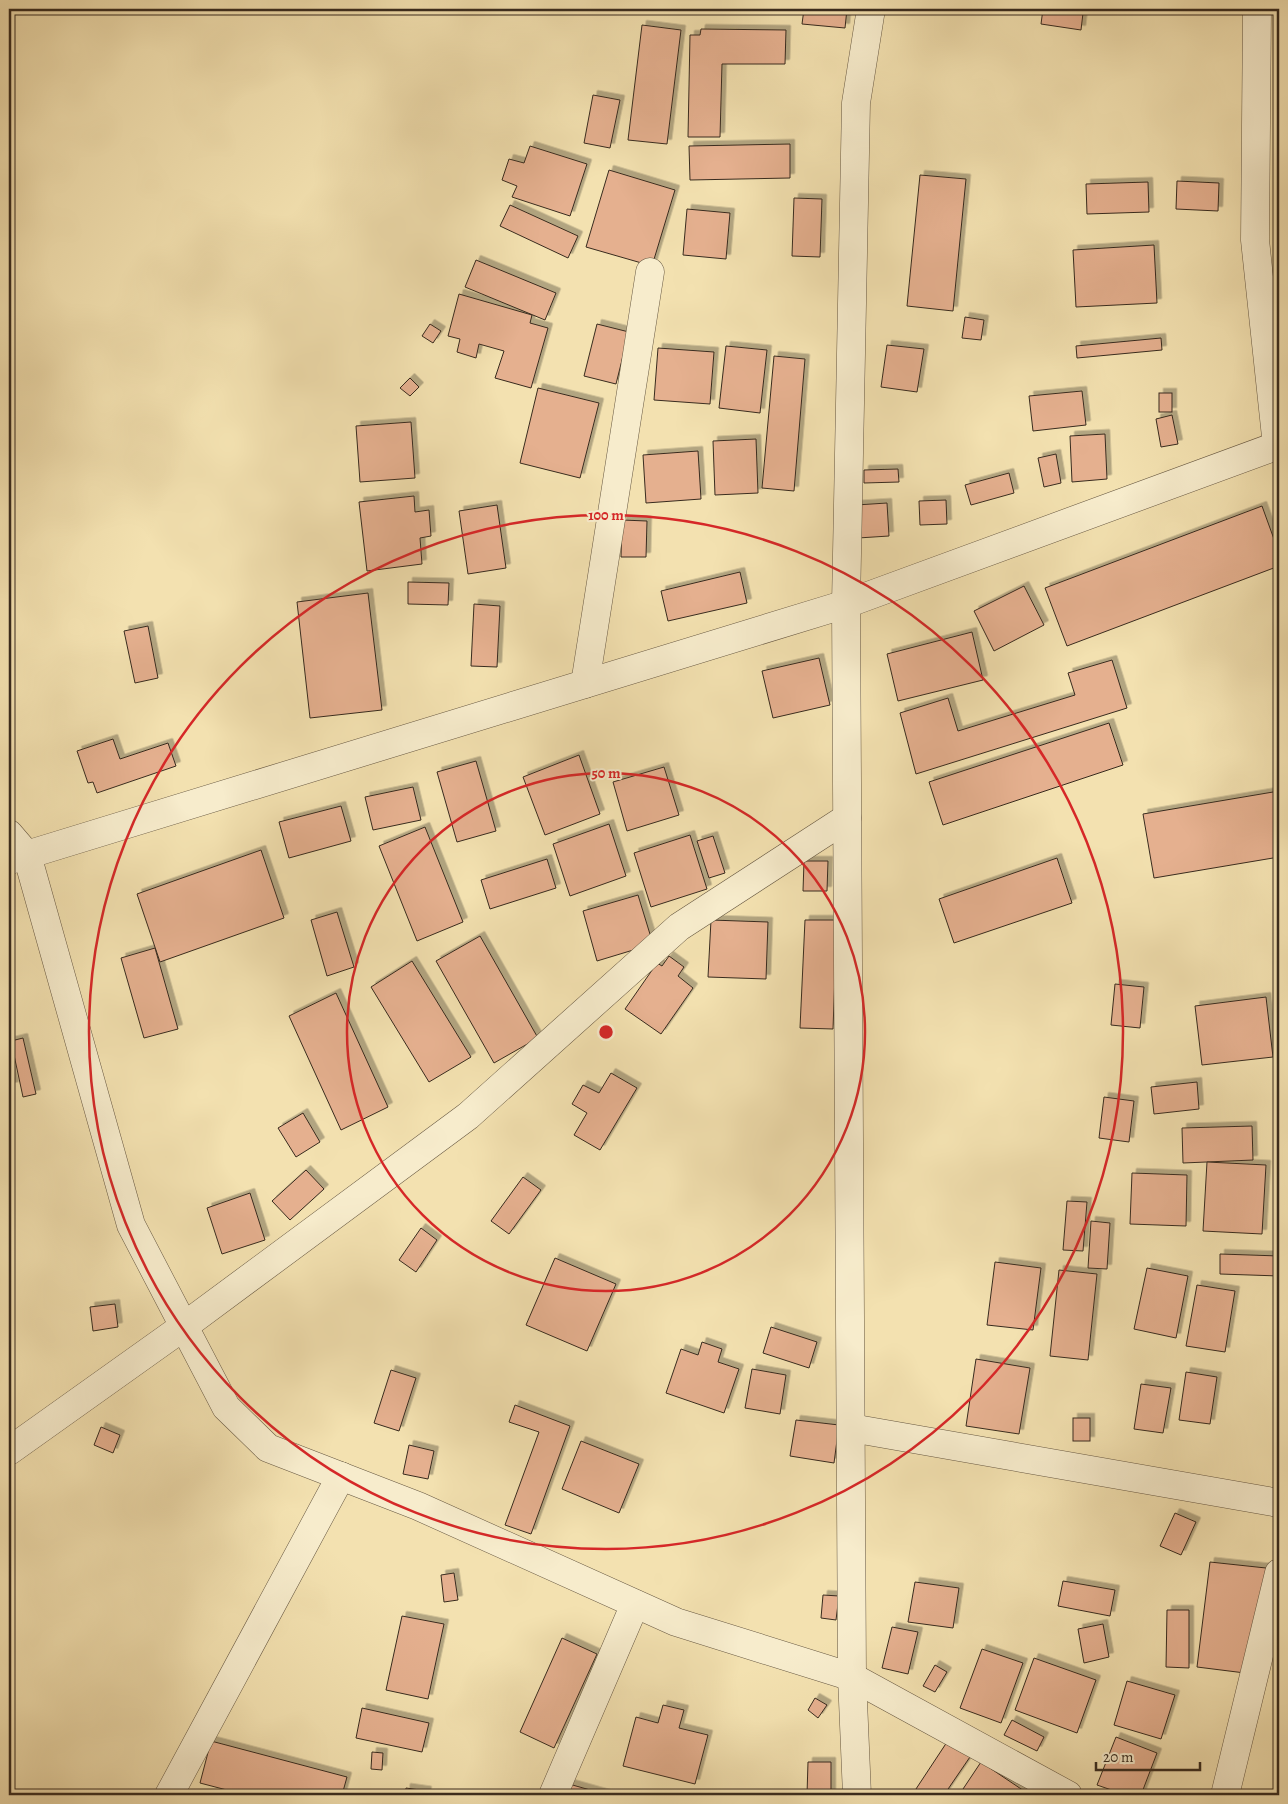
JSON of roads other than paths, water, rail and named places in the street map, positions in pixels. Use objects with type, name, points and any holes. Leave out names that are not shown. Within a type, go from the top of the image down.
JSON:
[{"type":"street","points":[[857,1795],[852,1677],[846,604],[856,103],[872,9]]},
{"type":"street","points":[[18,858],[846,604],[1278,445],[1255,240],[1257,9]]},
{"type":"street","points":[[585,684],[650,272]]},
{"type":"street","points":[[9,1451],[183,1327],[468,1116],[679,927],[848,818]]},
{"type":"street","points":[[9,834],[131,1225],[226,1406],[268,1448],[418,1506],[676,1622],[852,1677],[1068,1795]]},
{"type":"street","points":[[851,1428],[1279,1502]]},
{"type":"street","points":[[169,1795],[341,1476]]},
{"type":"street","points":[[1225,1795],[1279,1573]]},
{"type":"street","points":[[552,1795],[635,1604]]}]
